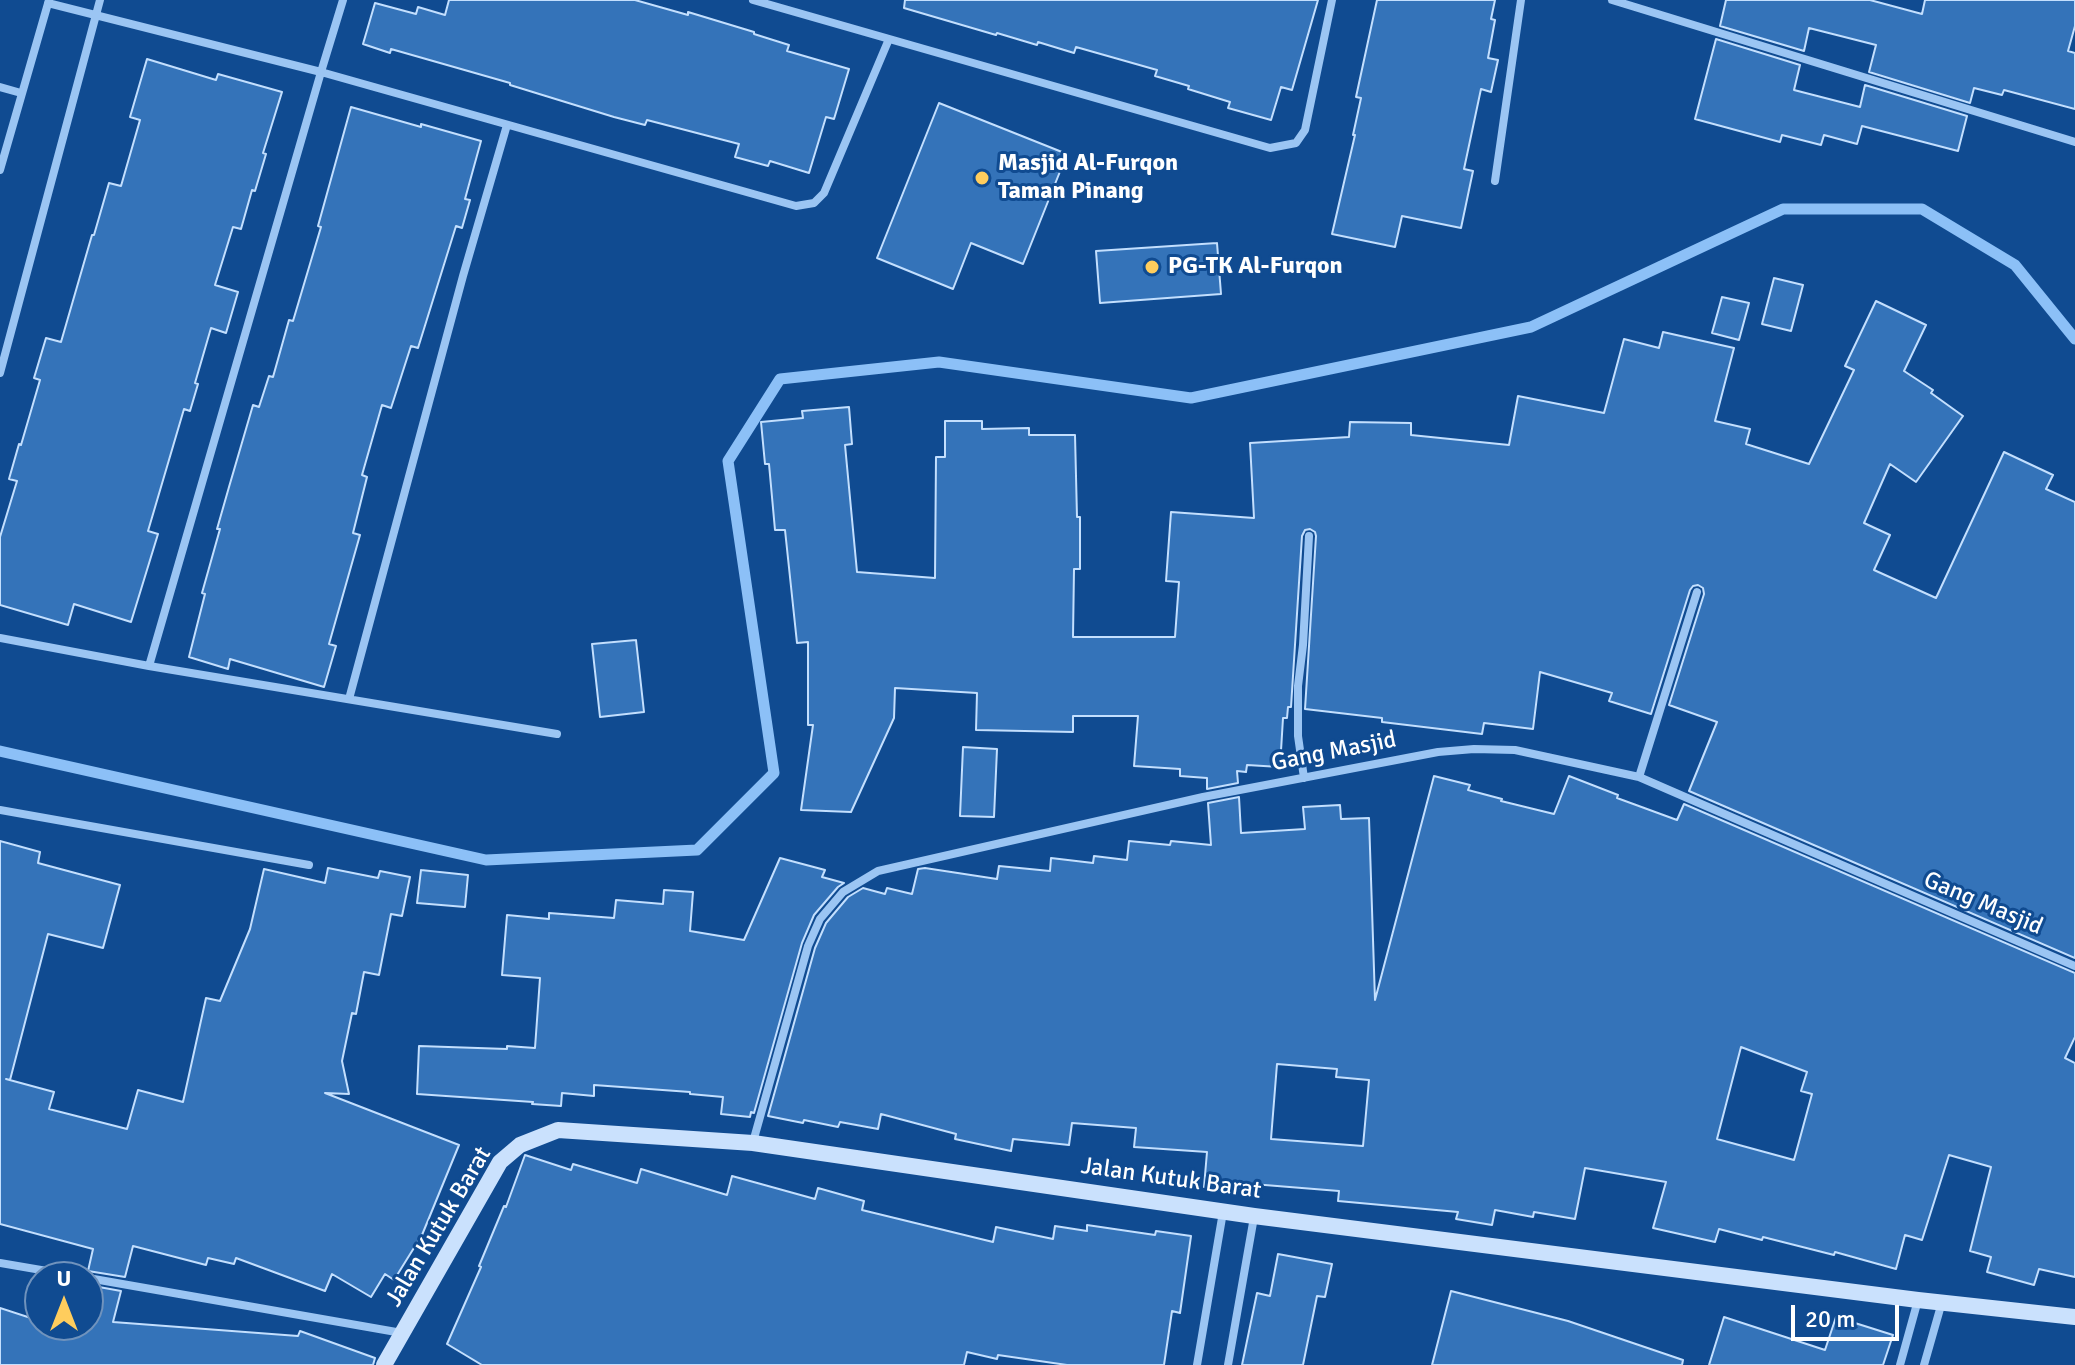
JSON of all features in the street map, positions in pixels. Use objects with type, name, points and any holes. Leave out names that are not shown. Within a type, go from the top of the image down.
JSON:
[{"type":"street","points":[[0,373],[100,0]]},
{"type":"street","points":[[149,666],[343,0]]},
{"type":"street","points":[[753,0],[1270,148],[1296,143],[1305,130],[1332,0]]},
{"type":"street","points":[[1495,181],[1521,0]]},
{"type":"street","points":[[1612,0],[2075,142]]},
{"type":"street","points":[[0,170],[49,2],[321,72],[796,206],[814,203],[824,193],[889,39]]},
{"type":"street","points":[[0,87],[21,93]]},
{"type":"street","points":[[349,699],[507,125]]},
{"type":"street","points":[[1304,778],[1298,736],[1298,686],[1309,536]]},
{"type":"street","points":[[1639,777],[1697,592]]},
{"type":"street","points":[[0,638],[557,734]]},
{"type":"street","name":"Gang Masjid","points":[[753,1143],[808,946],[820,919],[843,892],[878,871],[1203,797],[1438,752],[1515,750],[1639,777],[2075,966]]},
{"type":"street","points":[[0,810],[309,865]]},
{"type":"street","name":"Jalan Kutuk Barat","points":[[384,1365],[500,1162],[520,1145],[558,1130],[753,1143],[1223,1212],[2075,1317]]},
{"type":"street","points":[[1197,1365],[1223,1212]]},
{"type":"street","points":[[1228,1365],[1254,1216]]},
{"type":"street","points":[[0,1263],[24,1267]]},
{"type":"street","points":[[104,1281],[402,1333]]},
{"type":"street","points":[[1900,1365],[1918,1300]]},
{"type":"street","points":[[1924,1365],[1942,1302]]},
{"type":"building","points":[[449,0],[635,0],[754,32],[789,45],[787,51],[849,69],[834,119],[826,117],[809,173],[770,161],[768,166],[735,157],[739,144],[647,120],[645,125],[614,117],[510,83],[363,44],[375,3],[416,14],[418,7],[445,15]]},
{"type":"building","points":[[905,0],[1318,0],[1292,90],[1281,87],[1271,120],[1228,108],[1230,102],[1155,76],[1157,70],[1076,47],[1074,53],[1038,42],[1037,45],[996,35],[904,8]]},
{"type":"building","points":[[1377,0],[1495,0],[1488,58],[1498,60],[1491,92],[1481,89],[1464,169],[1473,171],[1461,228],[1402,216],[1395,247],[1332,234],[1355,135],[1361,98],[1356,97]]},
{"type":"building","points":[[1726,0],[1870,0],[1922,14],[1925,0],[2075,0],[2075,26],[2068,51],[2075,53],[2075,109],[2004,90],[2002,95],[1974,88],[1970,103],[1869,72],[1876,45],[1809,28],[1804,51],[1720,26]]},
{"type":"building","points":[[1716,39],[1800,65],[1794,90],[1860,107],[1865,85],[1967,116],[1958,151],[1862,126],[1857,144],[1824,135],[1821,145],[1782,135],[1780,142],[1695,119]]},
{"type":"building","points":[[147,59],[216,80],[218,74],[282,92],[255,191],[252,190],[241,229],[233,227],[215,285],[238,292],[226,333],[211,328],[190,411],[184,409],[148,531],[158,534],[131,622],[74,604],[68,625],[0,605],[0,537],[17,481],[9,479],[40,380],[34,378],[46,338],[61,342],[109,183],[121,186],[140,120],[130,117]]},
{"type":"building","points":[[939,103],[1067,154],[1023,264],[971,243],[953,289],[877,258]]},
{"type":"building","points":[[351,107],[481,141],[465,199],[470,200],[462,228],[456,226],[418,348],[411,346],[391,408],[382,405],[362,475],[367,477],[353,533],[360,535],[329,644],[336,646],[324,687],[230,659],[228,669],[189,657],[205,594],[202,593],[220,529],[217,529],[253,405],[259,407],[269,376],[273,377],[289,320],[293,321],[321,227],[318,226]]},
{"type":"building","points":[[1217,243],[1221,294],[1100,303],[1096,251]]},
{"type":"building","points":[[1774,278],[1803,285],[1791,331],[1762,324]]},
{"type":"building","points":[[1722,297],[1749,303],[1739,340],[1712,333]]},
{"type":"building","points":[[1876,301],[1926,325],[1904,371],[1933,390],[1931,393],[1963,416],[1916,482],[1890,464],[1864,523],[1890,535],[1874,570],[1936,598],[2004,452],[2053,475],[2046,489],[2075,502],[2075,958],[1689,791],[1717,722],[1669,705],[1704,594],[1703,588],[1698,585],[1690,590],[1651,714],[1609,701],[1612,693],[1540,672],[1533,729],[1484,723],[1482,734],[1305,709],[1316,536],[1310,529],[1305,530],[1302,536],[1291,707],[1288,707],[1287,718],[1283,718],[1280,767],[1247,765],[1246,772],[1237,771],[1238,783],[1207,789],[1207,778],[1180,776],[1180,769],[1134,766],[1138,716],[1073,716],[1073,732],[976,730],[977,693],[895,688],[894,718],[851,812],[801,810],[813,725],[808,725],[808,642],[797,643],[785,530],[775,530],[769,464],[765,464],[761,422],[803,418],[802,411],[849,407],[852,444],[845,445],[857,572],[935,578],[936,457],[945,457],[945,421],[982,421],[982,429],[1029,428],[1029,435],[1075,435],[1080,569],[1074,569],[1073,637],[1175,637],[1179,582],[1166,581],[1171,512],[1254,518],[1250,443],[1349,437],[1350,422],[1411,423],[1411,435],[1509,445],[1518,396],[1604,413],[1624,339],[1659,348],[1663,332],[1734,348],[1715,421],[1750,429],[1746,444],[1809,464],[1854,370],[1845,366]]},
{"type":"building","points":[[636,640],[644,712],[600,717],[592,644]]},
{"type":"building","points":[[963,747],[997,749],[994,817],[960,816]]},
{"type":"building","points":[[1434,776],[1470,785],[1468,790],[1501,801],[1554,814],[1569,776],[1677,820],[1684,804],[2075,973],[2075,1037],[2065,1058],[2075,1063],[2075,1277],[2039,1269],[2034,1285],[1987,1272],[1991,1257],[1970,1251],[1991,1167],[1949,1155],[1922,1240],[1905,1235],[1896,1269],[1835,1252],[1834,1255],[1719,1229],[1715,1242],[1653,1228],[1666,1182],[1585,1168],[1575,1219],[1534,1212],[1533,1217],[1495,1210],[1492,1225],[1456,1219],[1458,1212],[1338,1201],[1339,1191],[1240,1183],[1239,1190],[1204,1187],[1207,1152],[1134,1147],[1136,1128],[1072,1123],[1069,1145],[1013,1139],[1011,1151],[955,1139],[956,1134],[881,1114],[878,1129],[840,1122],[838,1127],[804,1120],[803,1123],[768,1116],[815,948],[826,923],[848,897],[863,888],[885,894],[887,888],[912,894],[918,869],[997,879],[999,866],[1050,871],[1051,858],[1093,863],[1094,856],[1127,860],[1129,841],[1211,845],[1208,803],[1239,797],[1241,833],[1305,829],[1303,807],[1340,805],[1341,819],[1369,818],[1375,1000]],"holes":[[[1741,1047],[1807,1072],[1801,1091],[1812,1094],[1794,1160],[1717,1139]],[[1277,1064],[1337,1069],[1336,1077],[1369,1080],[1363,1146],[1271,1139]]]},
{"type":"building","points":[[0,841],[40,852],[38,863],[120,885],[103,948],[48,934],[10,1080],[6,1079],[54,1092],[49,1109],[127,1129],[138,1090],[183,1102],[206,998],[220,1001],[250,929],[264,869],[325,883],[328,868],[378,878],[380,871],[410,877],[402,916],[391,914],[379,975],[364,972],[356,1014],[352,1013],[342,1061],[349,1094],[325,1093],[459,1145],[422,1235],[394,1280],[385,1274],[371,1297],[332,1274],[325,1291],[236,1258],[234,1264],[208,1258],[206,1265],[133,1246],[125,1277],[104,1274],[104,1261],[90,1261],[93,1249],[0,1224]]},
{"type":"building","points":[[780,858],[825,870],[822,877],[844,883],[814,915],[802,943],[754,1113],[751,1112],[750,1117],[721,1114],[723,1097],[594,1085],[594,1096],[562,1093],[561,1106],[417,1094],[419,1046],[535,1048],[540,978],[502,975],[507,915],[549,919],[549,913],[614,918],[616,900],[663,904],[664,890],[693,892],[690,931],[744,940]]},
{"type":"building","points":[[421,870],[468,875],[465,907],[417,903]]},
{"type":"building","points":[[525,1155],[571,1170],[573,1164],[637,1183],[641,1169],[727,1195],[732,1176],[815,1199],[818,1188],[864,1201],[862,1210],[993,1242],[996,1227],[1053,1239],[1055,1226],[1087,1231],[1087,1225],[1155,1235],[1156,1231],[1191,1236],[1180,1313],[1172,1311],[1164,1365],[1067,1365],[998,1355],[997,1359],[967,1352],[964,1365],[482,1365],[447,1344]]},
{"type":"building","points":[[1278,1254],[1332,1264],[1325,1297],[1317,1296],[1303,1365],[1242,1365],[1257,1293],[1270,1296]]},
{"type":"building","points":[[104,1288],[121,1291],[113,1322],[298,1336],[300,1331],[375,1358],[373,1365],[0,1365],[0,1308],[24,1316],[24,1341],[104,1341]]},
{"type":"building","points":[[1451,1291],[1568,1321],[1683,1360],[1682,1365],[1432,1365]]},
{"type":"building","points":[[1724,1317],[1825,1350],[1836,1317],[1893,1335],[1883,1365],[1709,1365]]},
{"type":"waterway","points":[[0,751],[486,860],[697,850],[774,773],[728,461],[780,379],[939,362],[1191,398],[1531,327],[1783,209],[1922,209],[2015,265],[2075,339]]},
{"type":"place","name":"Masjid Al-Furqon Taman Pinang","points":[[982,178]]},
{"type":"place","name":"PG-TK Al-Furqon","points":[[1152,267]]}]
